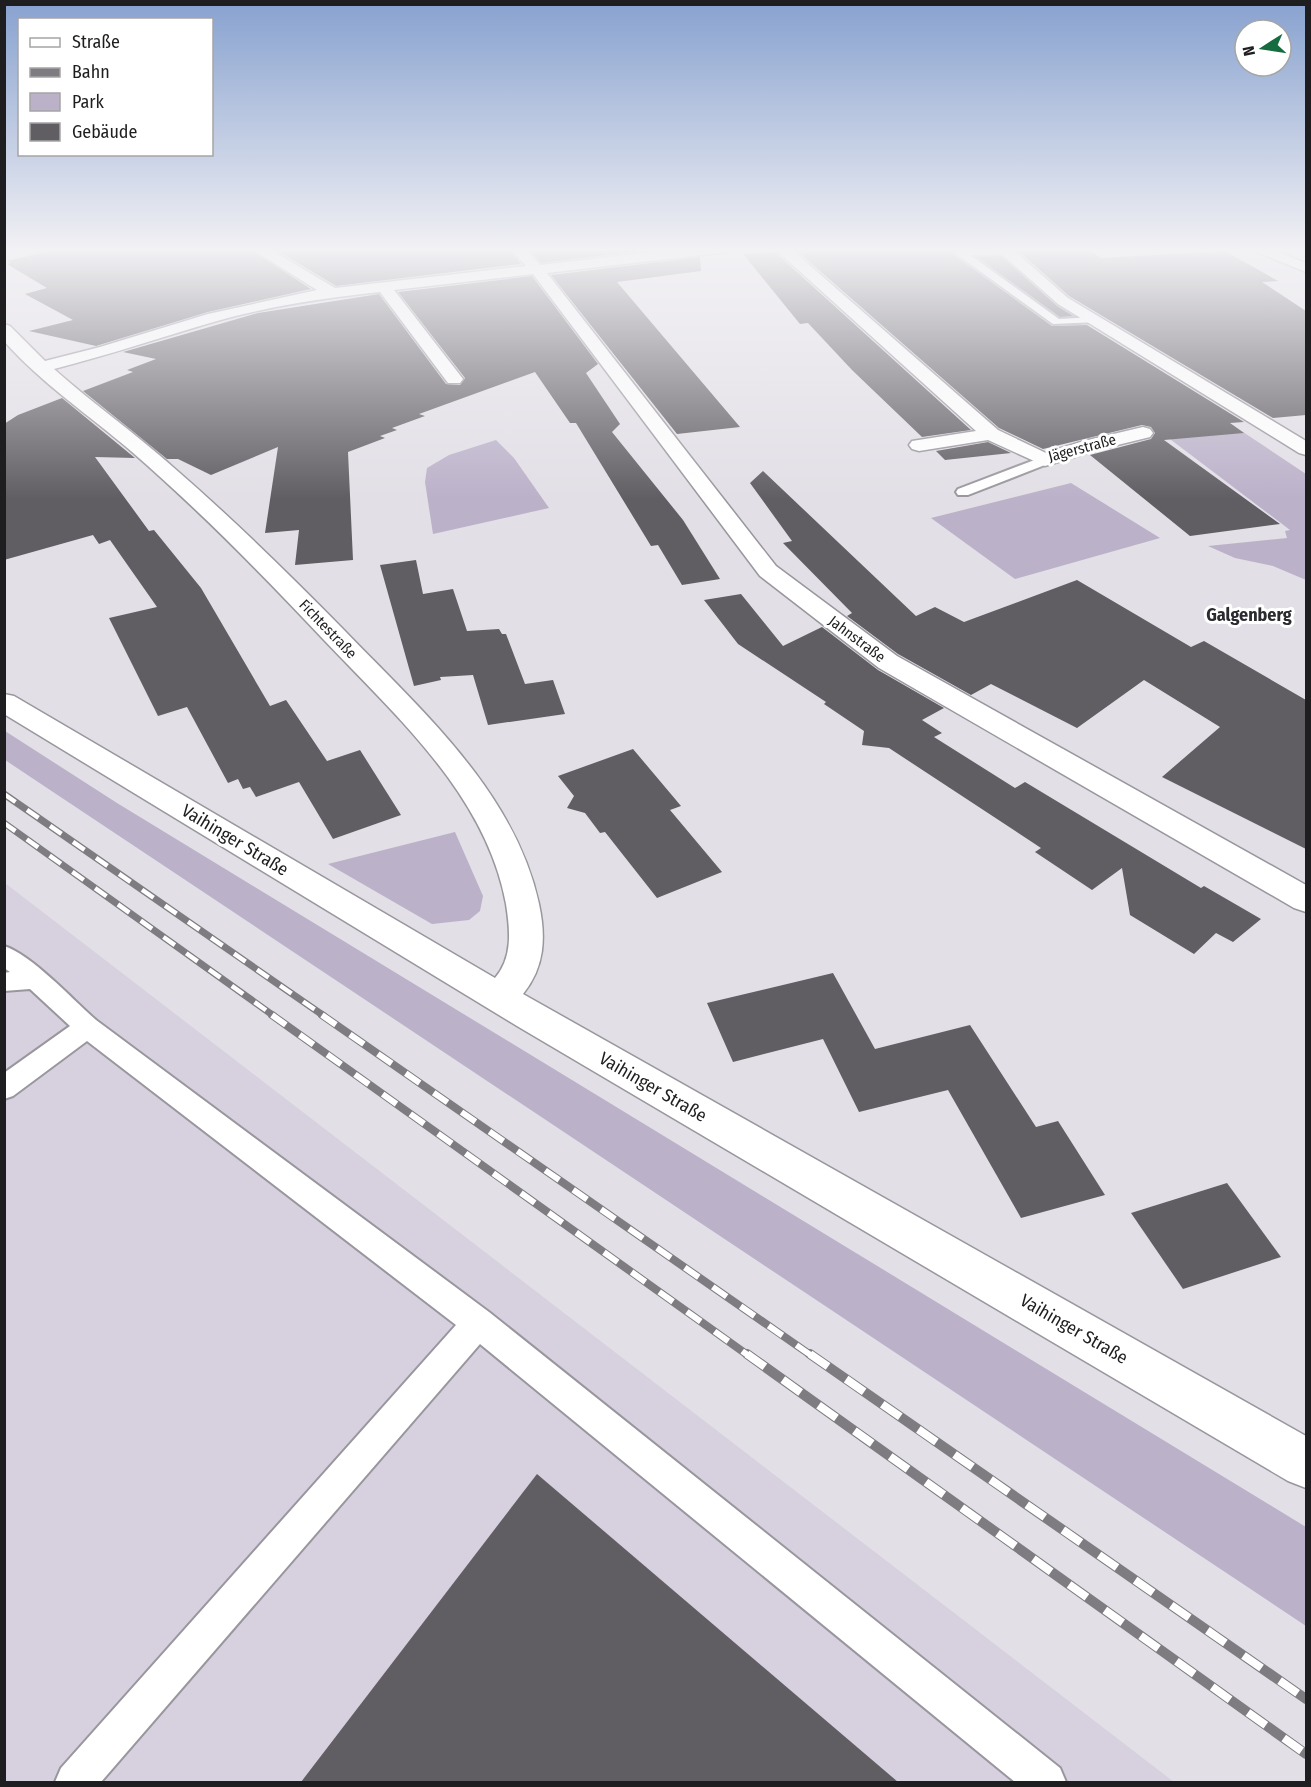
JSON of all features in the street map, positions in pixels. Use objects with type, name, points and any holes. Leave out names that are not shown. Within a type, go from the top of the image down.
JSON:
[{"type":"street","name":"Fichtestraße","points":[[6,331],[41,367],[139,448],[276,575],[400,704],[460,774],[492,821],[514,870],[524,912],[525,948],[519,971],[499,997]]},
{"type":"street","points":[[41,367],[170,331]]},
{"type":"street","points":[[418,331],[454,379]]},
{"type":"street","name":"Jahnstraße","points":[[584,331],[768,571],[888,662],[1306,900]]},
{"type":"street","name":"Jägerstraße","points":[[875,331],[991,434],[1045,460],[1091,445],[1143,434]]},
{"type":"street","points":[[1113,331],[1306,448]]},
{"type":"street","points":[[919,445],[991,434]]},
{"type":"street","name":"Vaihinger Straße","points":[[4,702],[499,997],[1306,1463]]},
{"type":"lane","points":[[963,492],[1045,460]]},
{"type":"lane","points":[[4,955],[20,980],[87,1027],[478,1323],[1046,1782]]},
{"type":"lane","points":[[4,1088],[87,1027]]},
{"type":"lane","points":[[75,1782],[478,1323]]},
{"type":"shaded area","points":[[5,883],[1174,1782],[5,1782]]},
{"type":"green space","points":[[1231,424],[1306,474],[1306,580],[1273,566],[1235,558],[1208,546],[1287,538],[1285,531],[1290,530],[1162,433]]},
{"type":"green space","points":[[496,440],[514,458],[549,508],[433,534],[425,482],[427,468],[449,455]]},
{"type":"green space","points":[[1071,483],[1160,538],[1015,579],[931,518]]},
{"type":"green space","points":[[5,731],[117,803],[1306,1527],[1306,1626],[5,760]]},
{"type":"green space","points":[[455,832],[483,896],[480,911],[469,920],[432,924],[328,864]]},
{"type":"building","points":[[31,331],[144,331],[96,346]]},
{"type":"building","points":[[194,331],[407,331],[446,384],[460,385],[465,378],[429,331],[574,331],[598,364],[586,373],[620,424],[612,432],[683,520],[720,579],[682,585],[658,545],[651,546],[576,423],[570,423],[535,372],[419,414],[425,416],[392,428],[397,430],[380,436],[385,438],[348,452],[353,560],[295,565],[299,530],[265,533],[278,447],[211,475],[178,459],[167,459],[83,391],[133,372],[127,370],[156,359],[123,352]]},
{"type":"building","points":[[596,331],[659,331],[740,427],[677,434]]},
{"type":"building","points":[[816,331],[862,331],[971,430],[922,437],[852,370]]},
{"type":"building","points":[[889,331],[1097,331],[1244,422],[1230,423],[1244,433],[1164,440],[1280,524],[1190,536],[1090,455],[1151,439],[1155,433],[1151,427],[1142,425],[1043,449],[999,428]]},
{"type":"building","points":[[1128,331],[1306,331],[1306,415],[1273,418]]},
{"type":"building","points":[[62,398],[135,458],[95,457],[149,531],[154,530],[201,588],[270,706],[286,700],[327,761],[360,750],[401,815],[333,839],[299,782],[256,797],[250,787],[243,789],[238,779],[228,783],[187,707],[158,716],[109,618],[157,607],[110,540],[99,544],[93,535],[4,560],[4,424],[18,415]]},
{"type":"building","points":[[988,442],[1011,453],[945,460],[936,451]]},
{"type":"building","points":[[763,471],[916,616],[935,607],[964,622],[1077,580],[1191,647],[1204,641],[1306,700],[1306,849],[1162,777],[1220,727],[1144,680],[1077,728],[991,684],[971,695],[898,654],[847,616],[852,613],[783,543],[792,541],[750,483]]},
{"type":"building","points":[[416,560],[423,594],[453,589],[467,631],[499,629],[502,634],[506,634],[525,684],[553,680],[565,714],[488,725],[473,675],[440,677],[441,680],[414,686],[380,565]]},
{"type":"building","points":[[741,594],[783,646],[822,627],[878,670],[944,708],[922,720],[942,733],[934,737],[1015,788],[1025,782],[1201,888],[1204,886],[1261,919],[1233,942],[1216,933],[1194,954],[1130,915],[1122,868],[1092,890],[1035,852],[1041,848],[889,748],[862,745],[864,731],[824,704],[826,702],[738,644],[704,600]]},
{"type":"building","points":[[633,749],[681,806],[670,810],[722,872],[657,898],[605,832],[600,833],[585,813],[567,808],[574,796],[558,776]]},
{"type":"building","points":[[833,973],[875,1049],[970,1025],[1036,1127],[1058,1121],[1105,1195],[1021,1218],[948,1090],[859,1112],[823,1039],[733,1062],[707,1003]]},
{"type":"building","points":[[1227,1183],[1281,1257],[1183,1289],[1131,1213]]},
{"type":"building","points":[[537,1474],[898,1782],[301,1782]]},
{"type":"railway","points":[[4,794],[324,1016]]},
{"type":"railway","points":[[4,823],[274,1016]]},
{"type":"railway","points":[[272,1015],[749,1356]]},
{"type":"railway","points":[[322,1015],[812,1356]]},
{"type":"railway","points":[[747,1354],[1306,1754]]},
{"type":"railway","points":[[810,1354],[1306,1699]]},
{"type":"district","name":"Galgenberg","points":[[1249,615]]}]
